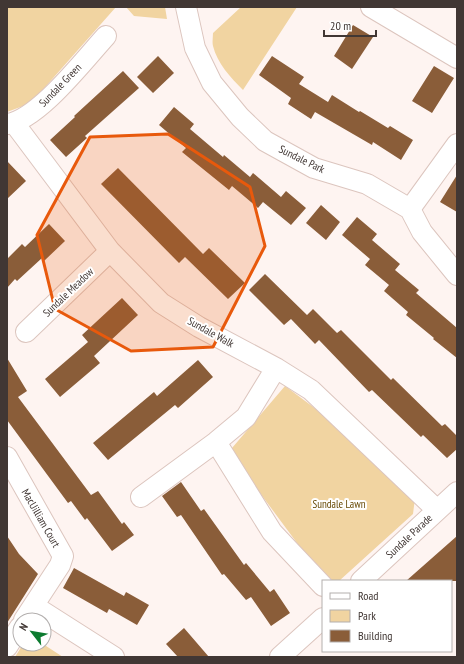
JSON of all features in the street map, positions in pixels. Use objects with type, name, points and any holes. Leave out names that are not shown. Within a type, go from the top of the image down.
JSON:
[{"type":"street","name":"Sundale Park","points":[[186,7],[195,48],[212,83],[240,117],[265,141],[314,168],[367,184],[410,209]]},
{"type":"street","points":[[371,7],[457,58]]},
{"type":"street","name":"Sundale Green","points":[[10,124],[44,104],[106,36]]},
{"type":"street","name":"Sundale Walk","points":[[10,124],[110,251],[161,303],[199,327],[276,368],[311,390],[437,510]]},
{"type":"street","points":[[457,144],[410,209],[422,232],[457,275]]},
{"type":"street","name":"Sundale Meadow","points":[[26,332],[110,251]]},
{"type":"street","points":[[141,497],[216,442],[246,417],[276,368]]},
{"type":"street","points":[[216,442],[272,532],[322,585]]},
{"type":"street","name":"MacUilliam Court","points":[[7,457],[63,556],[60,565],[30,612]]},
{"type":"street","name":"Sundale Parade","points":[[363,580],[457,492]]},
{"type":"street","points":[[280,657],[322,619]]},
{"type":"street","points":[[52,625],[114,657]]},
{"type":"highlighted area","points":[[168,134],[250,187],[265,246],[213,347],[131,351],[55,309],[37,235],[90,137]]},
{"type":"green space","points":[[7,7],[116,7],[31,103],[7,112]]},
{"type":"green space","points":[[126,7],[165,7],[167,19],[134,16]]},
{"type":"green space","points":[[241,7],[297,7],[243,90],[221,64],[213,46],[213,33]]},
{"type":"green space","name":"Sundale Lawn","points":[[285,386],[336,424],[415,498],[413,514],[340,580],[332,580],[300,547],[234,458],[232,448]]},
{"type":"green space","points":[[52,650],[63,657],[15,657],[18,652],[52,652]]},
{"type":"building","points":[[353,25],[373,37],[352,69],[334,56]]},
{"type":"building","points":[[158,56],[174,73],[153,93],[137,77]]},
{"type":"building","points":[[272,56],[304,77],[299,84],[328,102],[332,95],[359,112],[360,111],[388,128],[390,126],[413,140],[401,160],[373,142],[372,145],[315,112],[311,119],[288,104],[291,98],[259,75]]},
{"type":"building","points":[[434,66],[454,78],[432,113],[412,101]]},
{"type":"building","points":[[123,71],[139,88],[85,136],[87,138],[66,157],[50,140]]},
{"type":"building","points":[[174,107],[194,124],[190,129],[223,157],[224,155],[250,177],[253,173],[281,197],[286,191],[306,208],[291,225],[263,202],[258,208],[232,186],[229,190],[182,152],[186,148],[159,125]]},
{"type":"building","points":[[7,161],[26,181],[7,199]]},
{"type":"building","points":[[118,168],[203,254],[209,248],[245,283],[228,299],[185,257],[179,263],[101,184]]},
{"type":"building","points":[[457,175],[457,212],[440,202]]},
{"type":"building","points":[[321,205],[340,222],[326,240],[306,223]]},
{"type":"building","points":[[357,217],[377,234],[372,240],[400,264],[395,270],[419,290],[416,293],[457,328],[457,358],[406,315],[408,312],[384,291],[389,285],[365,265],[370,259],[342,235]]},
{"type":"building","points":[[49,224],[65,241],[44,261],[42,258],[17,281],[15,279],[7,288],[7,259],[22,244],[25,247]]},
{"type":"building","points":[[265,274],[307,315],[313,309],[337,333],[341,330],[391,380],[393,378],[442,426],[445,424],[457,436],[457,449],[447,458],[423,435],[421,437],[372,390],[369,392],[319,340],[315,344],[291,319],[284,325],[249,290]]},
{"type":"building","points":[[122,298],[138,315],[94,356],[100,363],[60,397],[45,379],[88,342],[82,335]]},
{"type":"building","points":[[7,358],[27,391],[18,397],[91,495],[98,491],[122,524],[124,522],[134,535],[112,551],[87,518],[85,520],[71,501],[68,503],[7,420]]},
{"type":"building","points":[[198,360],[213,377],[178,408],[175,405],[108,460],[93,443],[154,392],[157,396]]},
{"type":"building","points":[[181,482],[201,511],[204,509],[244,565],[246,563],[270,592],[274,589],[290,613],[271,626],[251,597],[246,600],[224,574],[222,575],[181,515],[177,517],[162,496]]},
{"type":"building","points":[[7,536],[19,554],[38,574],[14,612],[12,612],[12,615],[7,623]]},
{"type":"building","points":[[457,536],[457,581],[407,580]]},
{"type":"building","points":[[74,568],[124,596],[126,592],[149,605],[137,625],[109,609],[107,613],[63,588]]},
{"type":"building","points":[[184,628],[209,657],[178,657],[166,644]]}]
